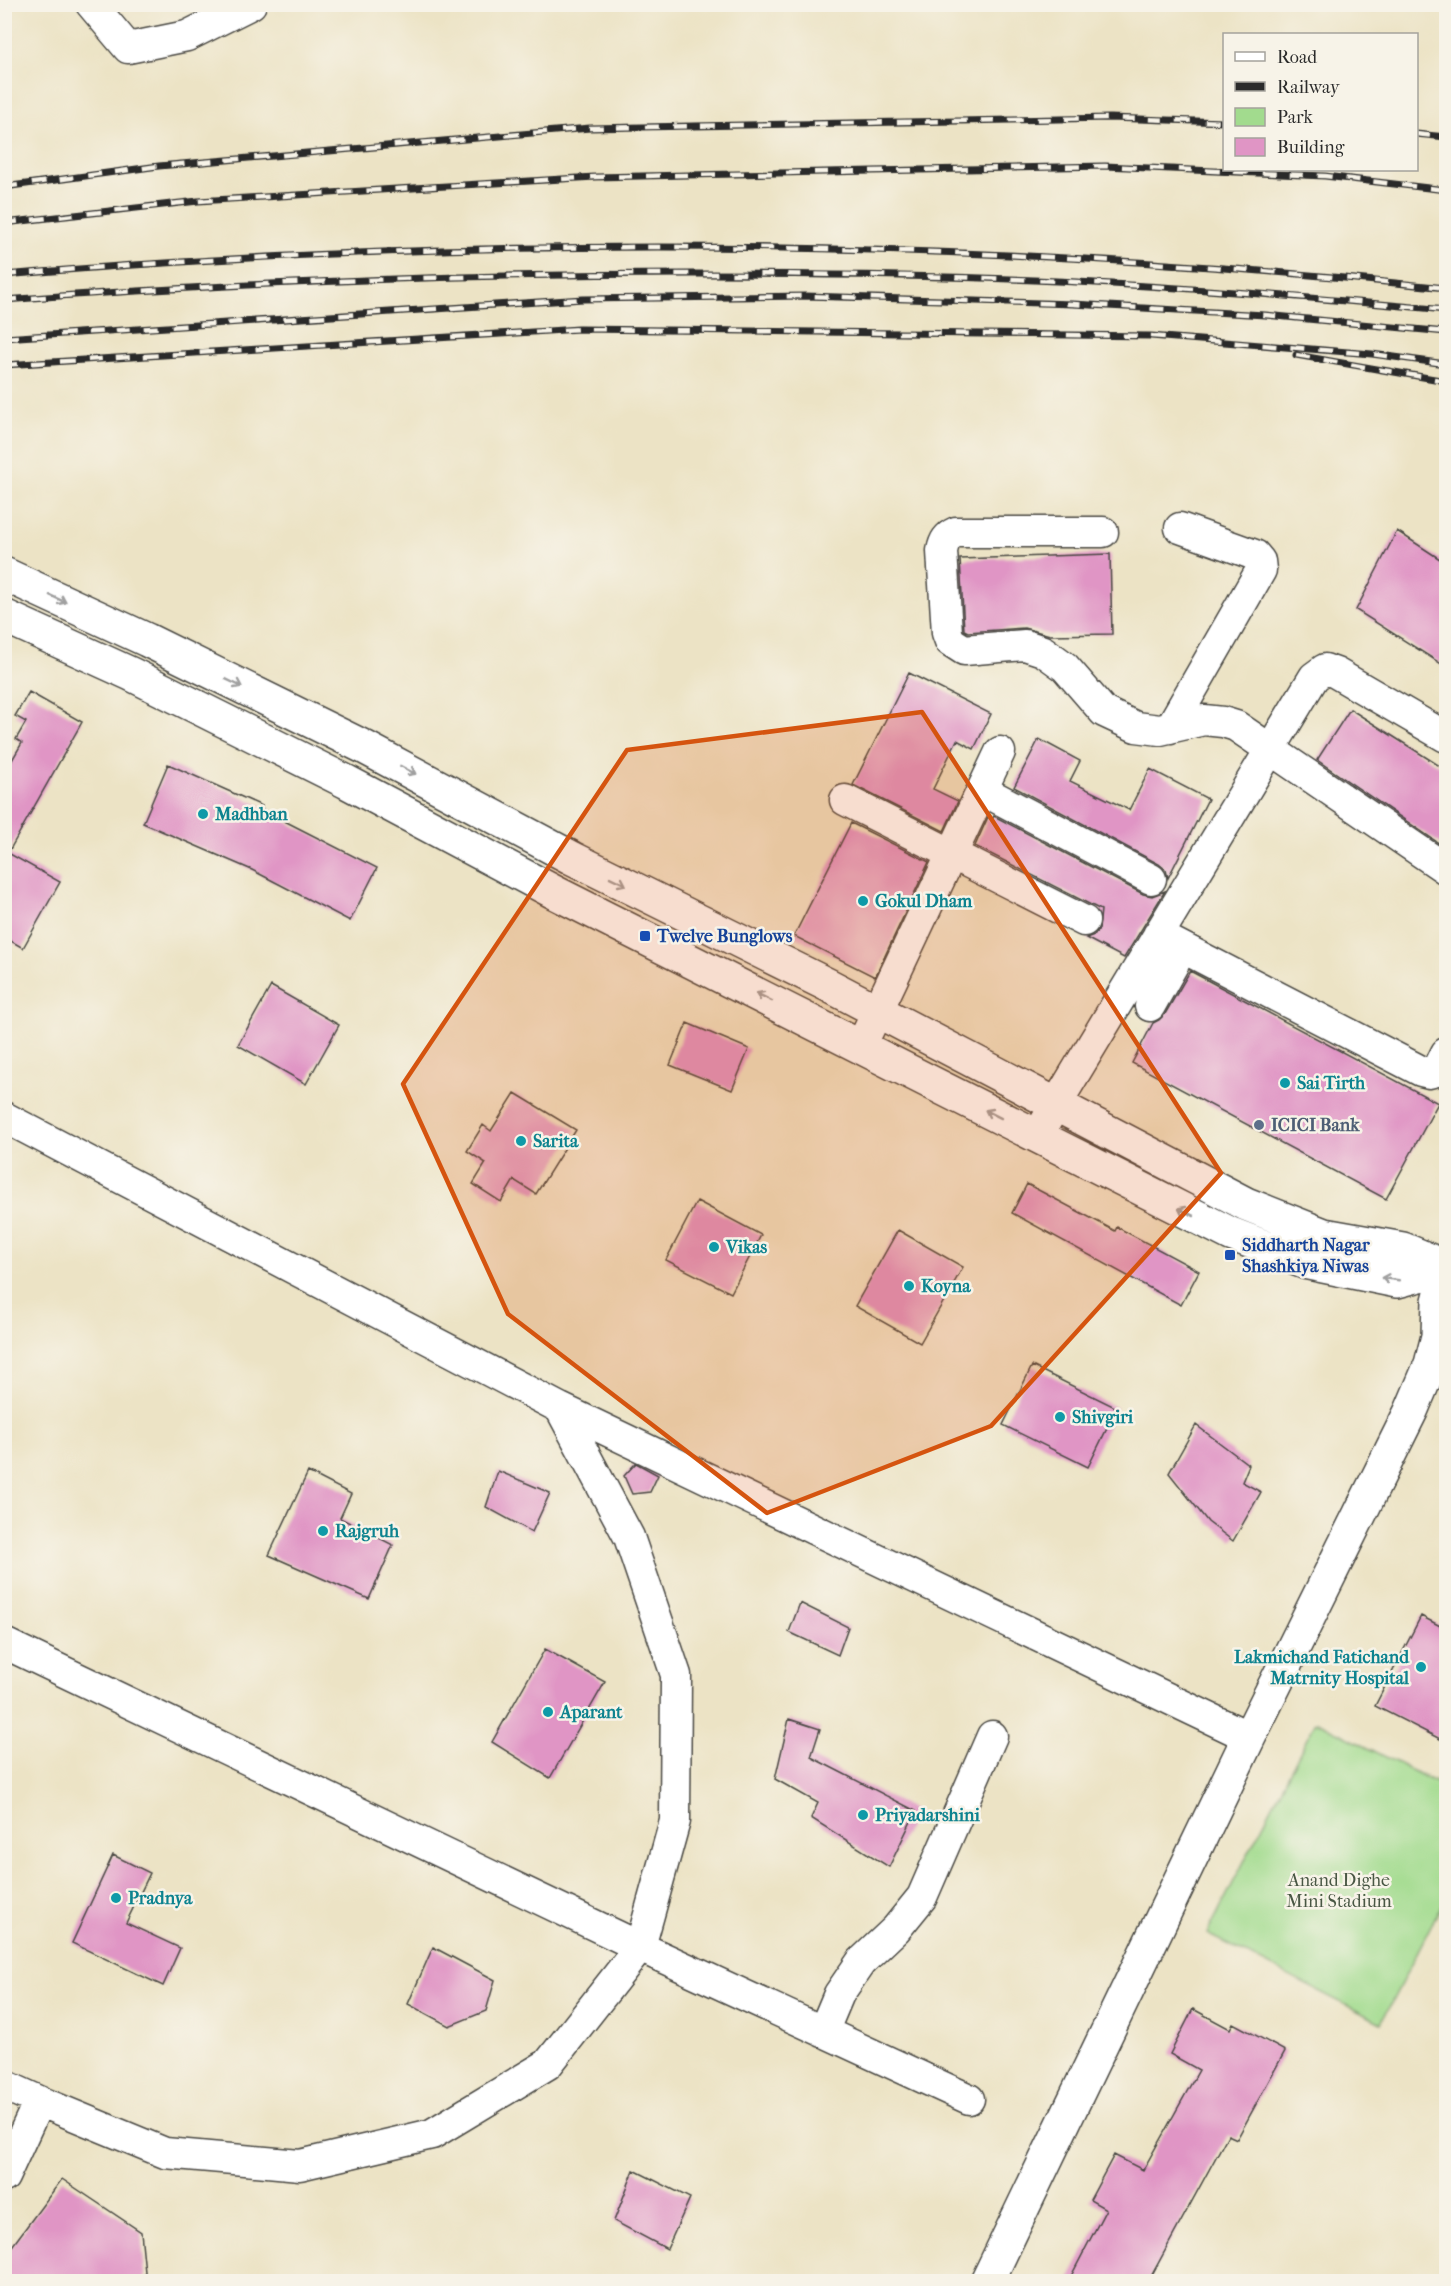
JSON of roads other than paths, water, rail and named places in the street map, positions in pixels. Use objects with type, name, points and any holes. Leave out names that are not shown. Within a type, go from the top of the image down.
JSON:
[{"type":"main road","points":[[4,574],[147,640],[364,747],[572,858],[828,985],[1246,1204],[1324,1235],[1403,1249],[1446,1268]]},
{"type":"main road","points":[[4,616],[131,674],[347,782],[554,892],[1230,1234],[1304,1262],[1397,1281],[1446,1268]]},
{"type":"main road","points":[[131,674],[147,640]]},
{"type":"main road","points":[[347,782],[364,747]]},
{"type":"main road","points":[[554,892],[572,858]]},
{"type":"main road","points":[[810,1020],[828,985]]},
{"type":"main road","points":[[1230,1234],[1246,1204]]},
{"type":"main road","points":[[987,2282],[1250,1737],[1415,1402],[1431,1364],[1438,1336],[1439,1301],[1446,1274]]},
{"type":"street","points":[[92,4],[128,48],[187,36],[251,4]]},
{"type":"street","points":[[1170,728],[1261,570],[1260,561],[1255,555],[1180,528]]},
{"type":"street","points":[[1103,532],[956,532],[949,535],[944,541],[942,550],[947,633],[950,641],[964,650],[1024,645],[1042,651],[1065,667],[1104,712],[1136,727],[1160,730],[1204,720],[1236,726],[1446,868]]},
{"type":"street","points":[[1037,1136],[1056,1104],[1170,942],[1270,749],[1314,677],[1325,669],[1336,673],[1446,737]]},
{"type":"street","points":[[861,1046],[1000,752]]},
{"type":"street","points":[[982,790],[1151,879]]},
{"type":"street","points":[[845,800],[1084,921]]},
{"type":"street","points":[[1150,1006],[1170,942]]},
{"type":"street","points":[[1170,942],[1421,1071],[1429,1073],[1437,1071],[1446,1053]]},
{"type":"street","points":[[4,1117],[560,1408],[1250,1737]]},
{"type":"street","points":[[4,2085],[165,2153],[300,2165],[432,2134],[548,2064],[640,1947],[675,1821],[676,1675],[629,1537],[560,1408]]},
{"type":"street","points":[[4,1643],[640,1947],[969,2099]]},
{"type":"street","points":[[823,2032],[839,1994],[861,1962],[896,1929],[922,1897],[992,1736]]},
{"type":"street","points":[[4,2177],[39,2101]]},
{"type":"railway","points":[[4,187],[159,166],[590,128],[1110,118],[1223,122]]},
{"type":"railway","points":[[1418,134],[1446,137]]},
{"type":"railway","points":[[4,223],[198,201],[595,177],[1105,166],[1325,176],[1446,190]]},
{"type":"railway","points":[[4,275],[184,262],[365,253],[545,248],[726,247],[906,251],[1087,259],[1266,271],[1446,288]]},
{"type":"railway","points":[[4,300],[262,284],[435,278],[607,274],[778,274],[1086,282],[1240,292],[1446,310]]},
{"type":"railway","points":[[4,338],[583,299],[805,296],[1073,304],[1265,315],[1446,332]]},
{"type":"railway","points":[[4,365],[579,329],[1151,336],[1372,354],[1446,364]]},
{"type":"railway","points":[[1296,355],[1446,381]]},
{"type":"place","name":"Madhban","points":[[203,814]]},
{"type":"place","name":"Gokul Dham","points":[[863,901]]},
{"type":"place","name":"Twelve Bunglows","points":[[645,936]]},
{"type":"place","name":"Sai Tirth","points":[[1285,1083]]},
{"type":"place","name":"ICICI Bank","points":[[1259,1125]]},
{"type":"place","name":"Sarita","points":[[521,1141]]},
{"type":"place","name":"Vikas","points":[[714,1247]]},
{"type":"place","name":"Siddharth Nagar Shashkiya Niwas","points":[[1230,1255]]},
{"type":"place","name":"Koyna","points":[[909,1286]]},
{"type":"place","name":"Shivgiri","points":[[1060,1417]]},
{"type":"place","name":"Rajgruh","points":[[323,1531]]},
{"type":"place","name":"Lakmichand Fatichand Matrnity Hospital","points":[[1421,1667]]},
{"type":"place","name":"Aparant","points":[[548,1712]]},
{"type":"place","name":"Priyadarshini","points":[[863,1815]]},
{"type":"place","name":"Pradnya","points":[[116,1898]]},
{"type":"park label","name":"Anand Dighe Mini Stadium","points":[[1339,1890]]}]
